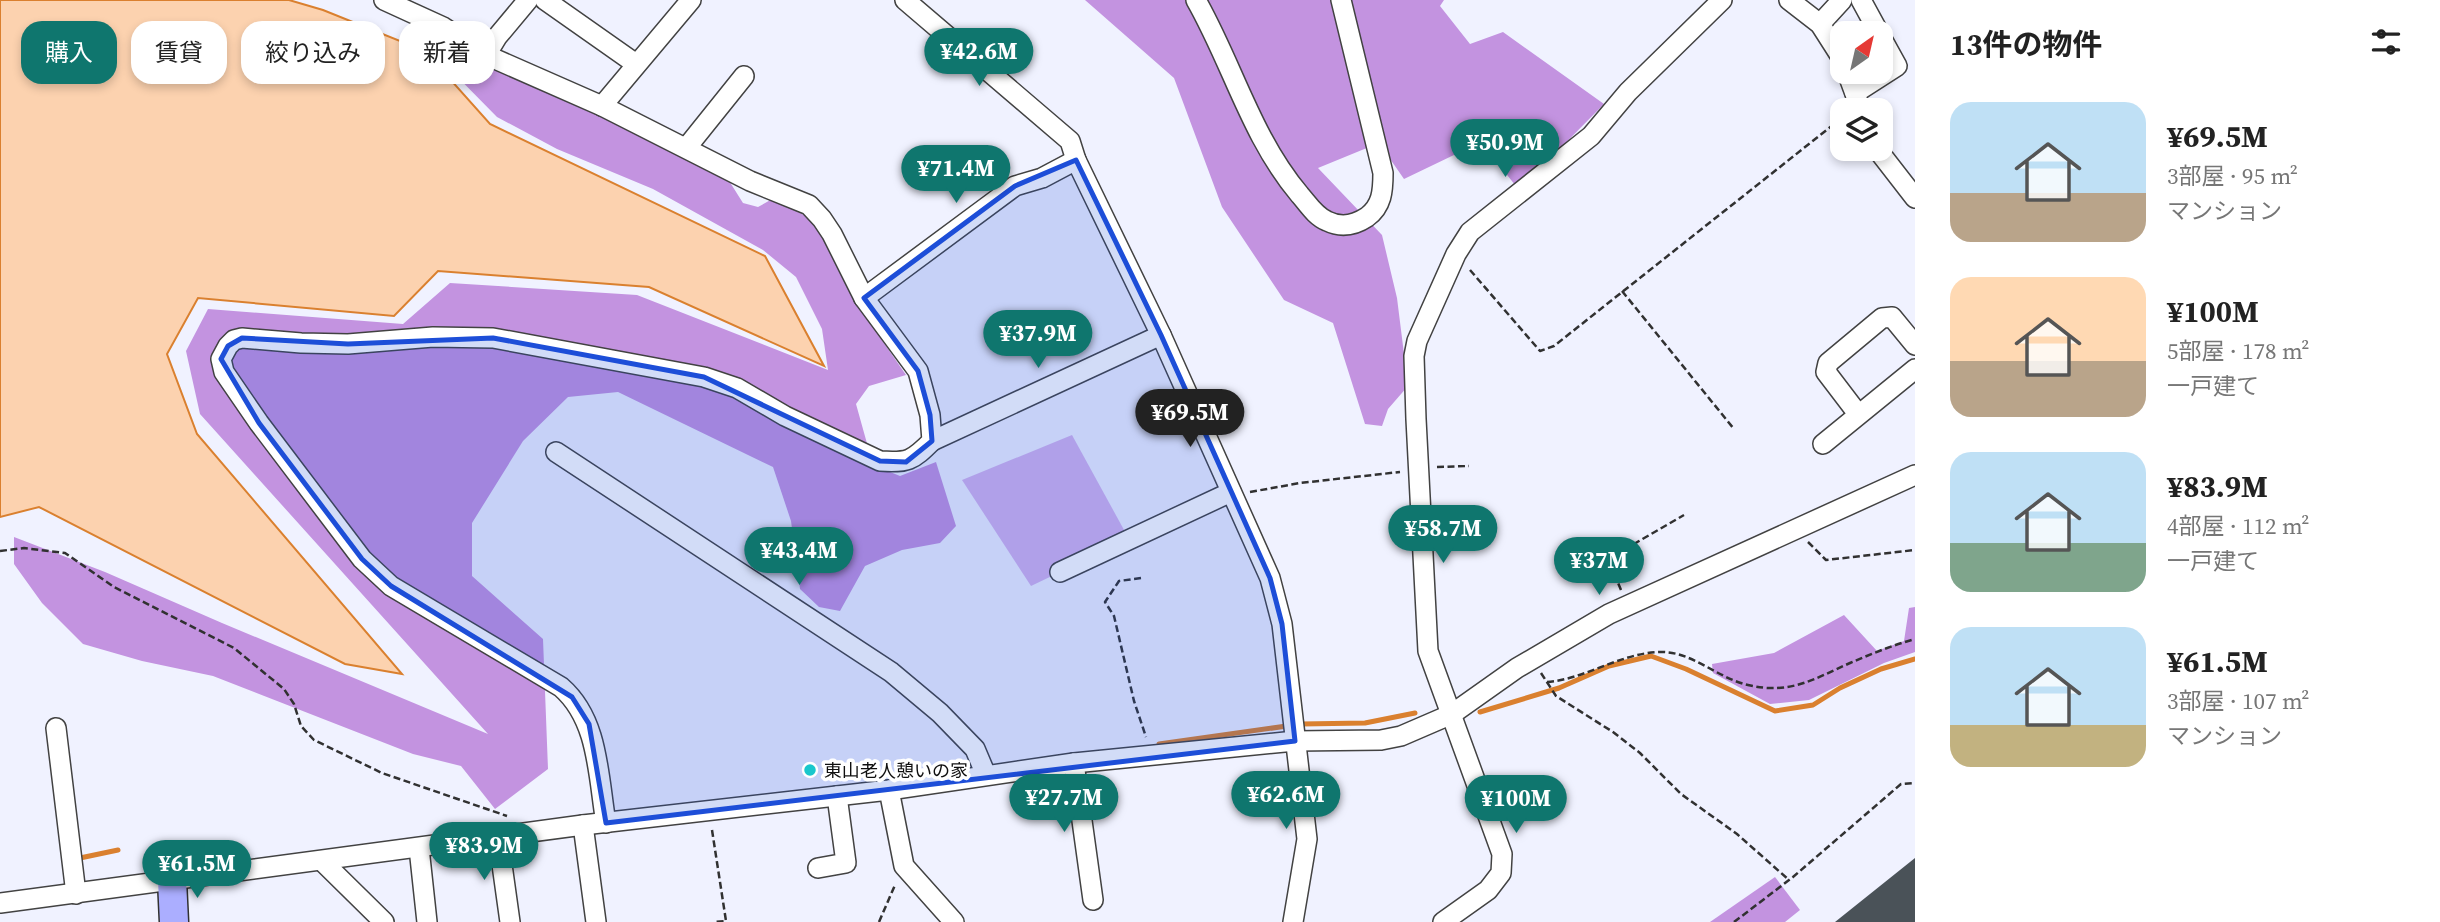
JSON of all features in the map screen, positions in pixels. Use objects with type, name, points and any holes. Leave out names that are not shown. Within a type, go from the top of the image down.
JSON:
[{"type":"street","points":[[384,0],[430,21]]},
{"type":"street","points":[[495,40],[528,0]]},
{"type":"street","points":[[545,0],[636,64]]},
{"type":"street","points":[[602,106],[691,0]]},
{"type":"street","points":[[905,0],[1070,141],[1076,160],[1161,335],[1270,578],[1282,624],[1307,839],[1293,922]]},
{"type":"street","points":[[1196,0],[1254,126],[1285,177],[1316,214],[1325,220],[1347,225],[1359,223],[1372,213],[1380,202],[1383,173],[1341,0]]},
{"type":"street","points":[[1443,922],[1488,890],[1502,873],[1502,854],[1428,652],[1414,356],[1417,341],[1456,254],[1470,232],[1591,136],[1628,92],[1722,0]]},
{"type":"street","points":[[1789,0],[1820,24],[1830,40]]},
{"type":"street","points":[[1820,24],[1842,0]]},
{"type":"street","points":[[1861,0],[1872,21]]},
{"type":"street","points":[[495,59],[602,106],[750,181],[809,205],[832,234],[864,298],[918,371],[930,415],[932,441]]},
{"type":"street","points":[[687,147],[744,76]]},
{"type":"street","points":[[1862,98],[1878,84]]},
{"type":"street","points":[[864,298],[1015,186],[1042,178],[1076,160]]},
{"type":"street","points":[[1886,161],[1915,198]]},
{"type":"street","points":[[1857,414],[1826,372],[1828,363],[1882,318],[1892,317],[1915,345]]},
{"type":"street","points":[[606,823],[589,724],[572,697],[561,687],[391,586],[362,559],[267,434],[224,372],[221,359],[234,340],[243,338],[348,344],[433,337],[493,338],[704,377],[737,388],[785,416],[880,461],[897,462],[914,459],[932,441],[1161,335]]},
{"type":"street","points":[[1823,444],[1915,369]]},
{"type":"street","points":[[555,452],[611,486],[891,672],[940,713],[975,749],[986,775]]},
{"type":"street","points":[[0,903],[583,825],[889,790],[1074,763],[1295,741],[1381,740],[1401,736],[1452,714],[1528,662],[1628,606],[1915,475]]},
{"type":"street","points":[[1060,572],[1233,496]]},
{"type":"street","points":[[56,728],[76,894]]},
{"type":"street","points":[[1074,763],[1093,900]]},
{"type":"street","points":[[889,790],[904,866],[954,922]]},
{"type":"street","points":[[818,867],[846,863],[836,796]]},
{"type":"street","points":[[583,825],[597,922]]},
{"type":"street","points":[[498,836],[510,922]]},
{"type":"street","points":[[419,848],[427,922]]},
{"type":"street","points":[[322,861],[384,922]]},
{"type":"street","points":[[172,880],[174,922]]},
{"type":"path","points":[[1456,254],[1540,351],[1554,346],[1830,127]]},
{"type":"path","points":[[1622,291],[1734,429]]},
{"type":"path","points":[[1233,496],[1300,483],[1369,477],[1427,467],[1469,466]]},
{"type":"path","points":[[1628,606],[1608,559],[1684,515]]},
{"type":"path","points":[[1806,540],[1826,560],[1915,550]]},
{"type":"path","points":[[0,551],[24,548],[65,553],[114,587],[247,656],[284,689],[294,704],[301,726],[314,740],[382,773],[509,817],[518,834]]},
{"type":"path","points":[[1142,578],[1119,581],[1105,602],[1114,616],[1134,701],[1152,754]]},
{"type":"path","points":[[1547,682],[1563,681],[1634,655],[1674,652],[1747,685],[1767,688],[1794,686],[1814,682],[1872,653],[1915,639]]},
{"type":"path","points":[[1528,662],[1545,677],[1556,696],[1640,752],[1681,794],[1737,834],[1789,880]]},
{"type":"path","points":[[1734,922],[1789,880],[1901,784],[1915,783]]},
{"type":"path","points":[[709,809],[726,921],[715,922]]},
{"type":"path","points":[[879,922],[904,866]]},
{"type":"highlighted area","points":[[1076,160],[1161,335],[1270,578],[1282,624],[1295,741],[606,823],[589,724],[572,697],[391,586],[362,559],[259,423],[221,359],[228,346],[242,338],[348,344],[493,338],[704,377],[880,461],[906,462],[932,441],[930,415],[918,371],[864,298],[1015,186]]},
{"type":"shaded area","points":[[0,0],[289,0],[350,21],[241,21],[241,84],[385,84],[385,35],[399,41],[399,84],[454,84],[490,124],[765,256],[824,366],[649,287],[438,271],[394,316],[198,298],[167,354],[197,434],[402,674],[345,664],[39,507],[0,517]]},
{"type":"shaded area","points":[[1085,0],[1444,0],[1440,6],[1470,44],[1503,32],[1604,104],[1519,190],[1481,142],[1404,179],[1379,143],[1318,168],[1382,235],[1397,298],[1408,386],[1388,409],[1382,426],[1365,424],[1333,323],[1284,300],[1222,207],[1174,78]]},
{"type":"shaded area","points":[[495,64],[600,112],[726,176],[743,203],[758,207],[774,198],[816,222],[855,301],[906,375],[869,386],[856,404],[873,465],[900,476],[936,462],[956,526],[940,543],[902,550],[865,566],[840,611],[819,607],[800,589],[791,521],[773,467],[618,392],[568,397],[523,441],[472,523],[472,576],[543,639],[548,769],[495,809],[461,766],[413,754],[213,676],[142,661],[83,644],[42,603],[14,564],[14,537],[105,572],[488,734],[200,414],[186,351],[208,309],[403,324],[450,283],[637,295],[828,370],[822,329],[796,277],[763,250],[653,189],[557,149],[497,117],[464,84],[495,84]]},
{"type":"shaded area","points":[[1072,435],[1129,539],[1031,586],[962,480]]},
{"type":"shaded area","points":[[1915,607],[1915,652],[1884,663],[1809,700],[1770,704],[1713,673],[1712,664],[1774,653],[1844,615],[1877,651],[1904,641],[1909,608]]},
{"type":"shaded area","points":[[1775,877],[1800,910],[1785,922],[1710,922]]},
{"type":"building","points":[[1915,858],[1915,922],[1835,922]]},
{"type":"waterway","points":[[1480,712],[1559,688],[1609,666],[1651,656],[1686,669],[1775,711],[1813,705],[1840,688],[1881,669],[1915,659]]},
{"type":"waterway","points":[[1159,744],[1301,724],[1365,723],[1415,713]]},
{"type":"waterway","points":[[80,858],[118,850]]},
{"type":"place","name":"東山老人憩いの家","points":[[810,770]]}]
